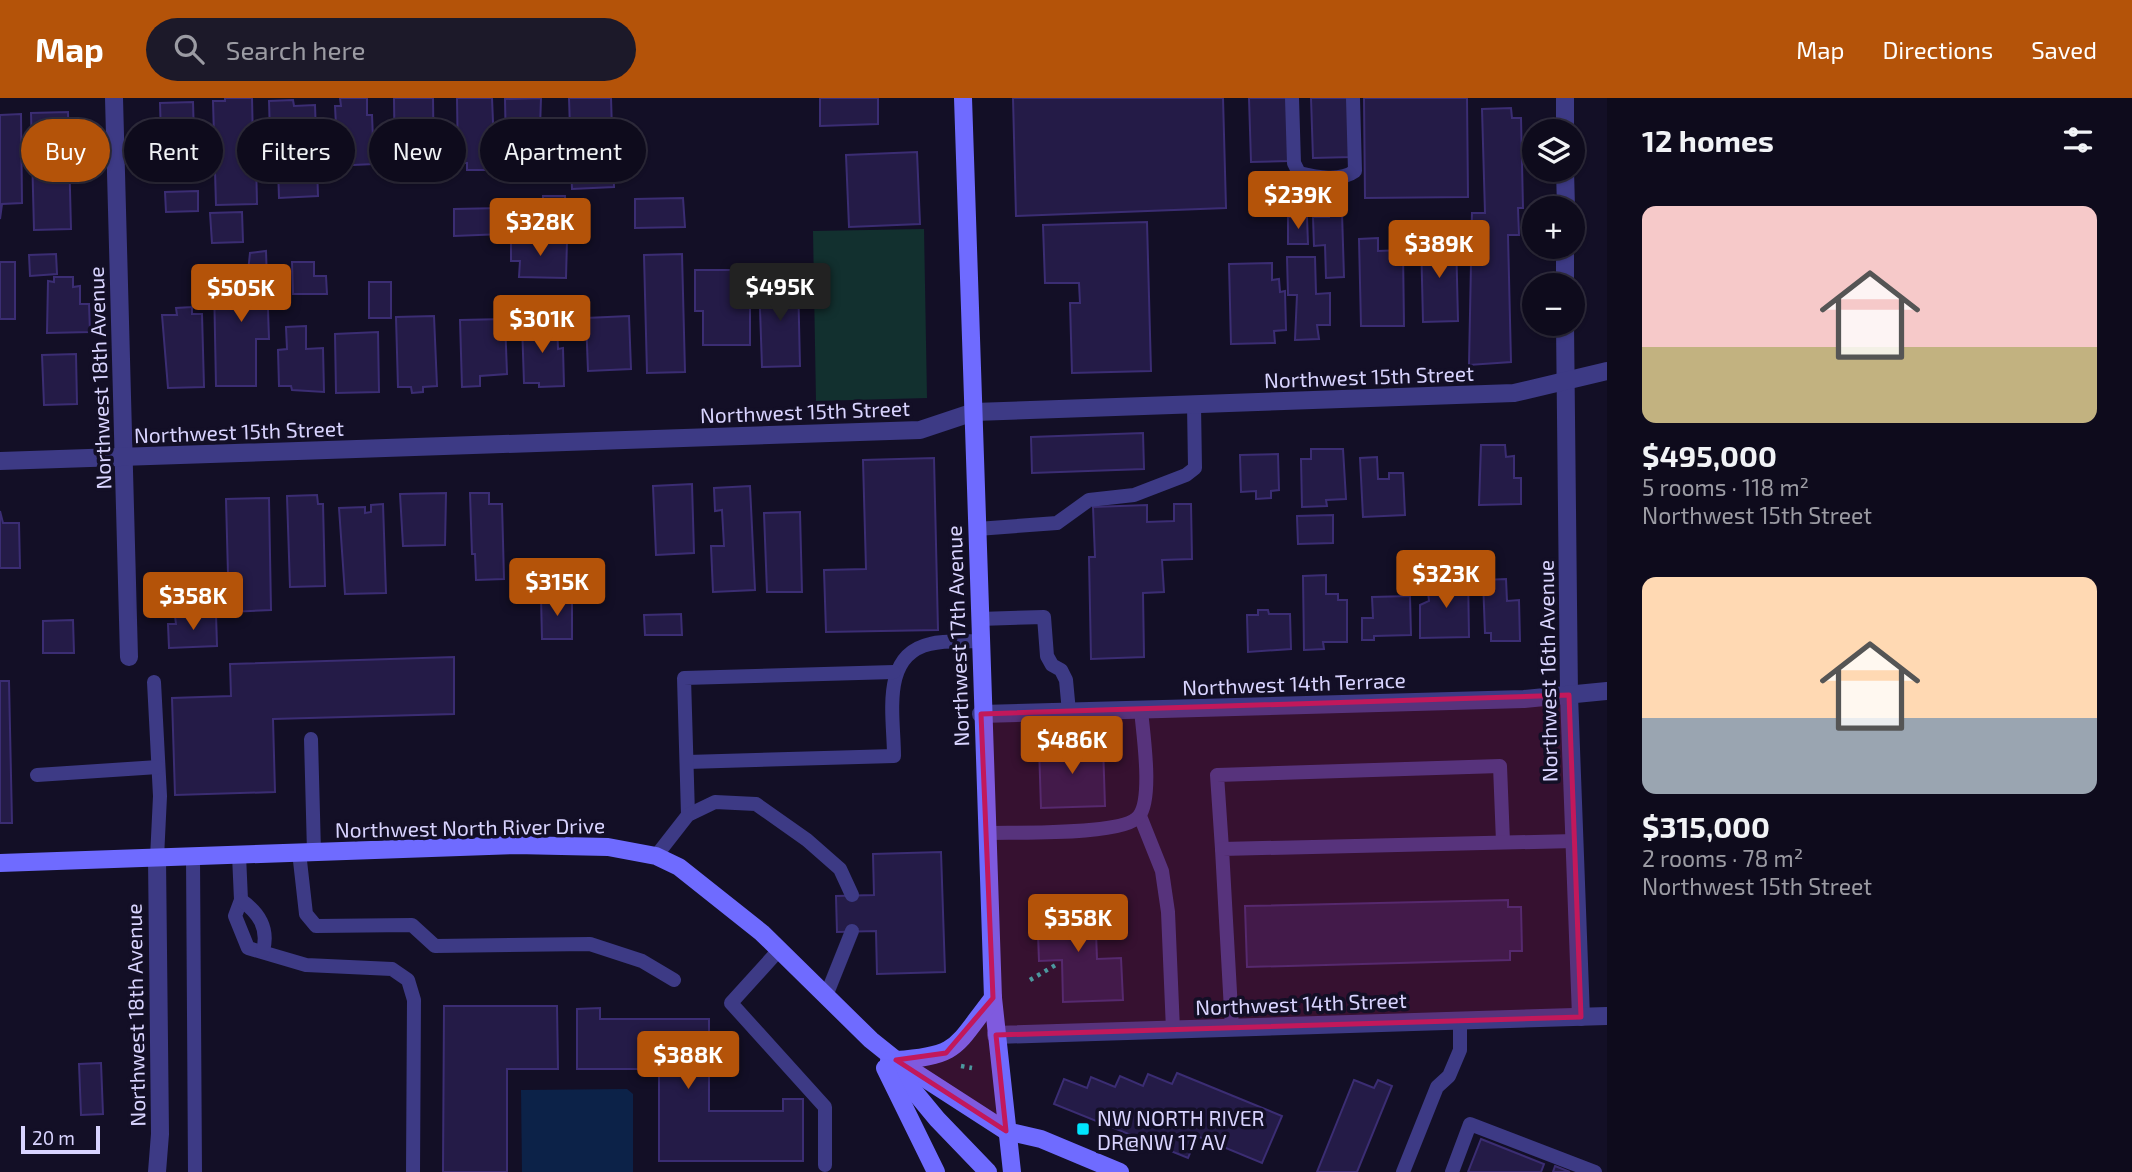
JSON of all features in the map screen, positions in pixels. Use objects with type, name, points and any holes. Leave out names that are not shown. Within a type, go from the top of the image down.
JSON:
[{"type":"main road","name":"Northwest 17th Avenue","points":[[963,98],[981,714],[993,998],[1012,1172]]},
{"type":"main road","name":"Northwest North River Drive","points":[[0,863],[574,845],[608,847],[656,856],[679,867],[722,899],[779,950],[871,1040],[896,1060],[1006,1131],[1041,1139],[1119,1172]]},
{"type":"main road","points":[[896,1060],[933,1058],[946,1053],[993,998]]},
{"type":"main road","name":"Northwest North River Drive","points":[[871,1040],[937,1119],[988,1172]]},
{"type":"main road","points":[[871,1040],[936,1172]]},
{"type":"street","name":"Northwest 18th Avenue","points":[[114,98],[130,657]]},
{"type":"street","points":[[1565,98],[1565,119]]},
{"type":"street","name":"Northwest 16th Avenue","points":[[1565,336],[1569,695],[1581,1017]]},
{"type":"street","name":"Northwest 15th Street","points":[[0,461],[920,430],[974,412],[1514,393],[1607,371]]},
{"type":"street","name":"Northwest 14th Terrace","points":[[981,714],[1510,699],[1607,691]]},
{"type":"street","name":"Northwest 18th Avenue","points":[[157,858],[160,1134],[157,1172]]},
{"type":"street","name":"Northwest 14th Street","points":[[996,1035],[1607,1016]]},
{"type":"lane","points":[[1292,98],[1294,163],[1299,173],[1320,177],[1347,177],[1355,171],[1353,98]]},
{"type":"lane","points":[[977,528],[1057,523],[1089,500],[1134,495],[1186,475],[1195,468],[1194,405]]},
{"type":"lane","points":[[979,619],[1044,617],[1047,656],[1052,665],[1061,670],[1066,680],[1069,712]]},
{"type":"lane","points":[[687,762],[894,757],[894,672],[904,656],[929,644],[979,641]]},
{"type":"lane","points":[[688,815],[684,678],[894,672]]},
{"type":"lane","points":[[155,682],[157,858]]},
{"type":"lane","points":[[1141,709],[1145,793],[1140,816],[1159,860],[1164,884],[1173,1030]]},
{"type":"lane","points":[[311,739],[306,914],[316,926],[412,925],[435,946],[590,944],[642,961],[674,979]]},
{"type":"lane","points":[[1232,1028],[1217,775],[1500,766],[1503,842]]},
{"type":"lane","points":[[37,775],[158,767]]},
{"type":"lane","points":[[656,856],[688,815],[715,802],[756,804],[807,840],[840,869],[852,895]]},
{"type":"lane","points":[[987,833],[1107,829],[1122,827],[1140,816]]},
{"type":"lane","points":[[1222,849],[1575,841]]},
{"type":"lane","points":[[239,855],[241,900],[235,916],[248,948],[306,965],[392,969],[408,980],[414,1000],[413,1172]]},
{"type":"lane","points":[[193,857],[195,1172]]},
{"type":"lane","points":[[241,900],[256,911],[267,936],[263,951]]},
{"type":"lane","points":[[826,996],[852,931]]},
{"type":"lane","points":[[779,950],[731,1003],[825,1107],[825,1165]]},
{"type":"lane","points":[[1403,1172],[1437,1087],[1449,1076],[1460,1050],[1460,1020]]},
{"type":"lane","points":[[1452,1172],[1470,1124],[1595,1172]]},
{"type":"path","points":[[1030,980],[1059,963]]},
{"type":"highlighted area","points":[[1569,695],[1581,1017],[996,1035],[1006,1131],[896,1060],[946,1053],[993,998],[981,714]]},
{"type":"green space","points":[[924,229],[927,398],[816,401],[813,231]]},
{"type":"water","points":[[627,1089],[633,1094],[633,1172],[522,1172],[521,1090]]},
{"type":"building","points":[[225,98],[252,98],[252,119],[237,119],[237,182],[257,182],[257,204],[216,205],[215,182],[223,182],[223,119],[214,119],[213,101],[225,101]]},
{"type":"building","points":[[340,98],[367,98],[367,115],[372,115],[372,119],[369,119],[369,164],[355,165],[355,119],[336,119],[335,106],[341,106]]},
{"type":"building","points":[[394,98],[433,98],[433,119],[394,119]]},
{"type":"building","points":[[457,98],[492,98],[493,119],[480,119],[480,170],[467,170],[466,119],[457,119]]},
{"type":"building","points":[[541,98],[540,119],[505,119],[505,99]]},
{"type":"building","points":[[569,98],[611,98],[612,119],[570,119]]},
{"type":"building","points":[[820,98],[878,98],[878,124],[820,126]]},
{"type":"building","points":[[1013,98],[1223,98],[1226,208],[1016,216]]},
{"type":"building","points":[[1249,98],[1288,98],[1289,161],[1251,162]]},
{"type":"building","points":[[1311,98],[1350,98],[1352,157],[1313,158]]},
{"type":"building","points":[[1364,98],[1467,98],[1468,197],[1365,198]]},
{"type":"building","points":[[293,100],[294,106],[315,105],[315,119],[270,119],[269,101]]},
{"type":"building","points":[[193,102],[194,119],[160,119],[160,103]]},
{"type":"building","points":[[1511,108],[1512,118],[1521,118],[1523,196],[1522,208],[1518,208],[1519,235],[1508,235],[1511,362],[1469,365],[1472,213],[1485,213],[1482,109]]},
{"type":"building","points":[[68,112],[68,119],[31,119],[31,113]]},
{"type":"building","points":[[21,114],[22,203],[2,204],[0,219],[0,115]]},
{"type":"building","points":[[917,152],[920,224],[849,227],[846,155]]},
{"type":"building","points":[[33,182],[70,182],[71,229],[34,230]]},
{"type":"building","points":[[278,182],[318,182],[318,196],[279,198]]},
{"type":"building","points":[[572,182],[614,182],[614,187],[572,189]]},
{"type":"building","points":[[198,191],[198,211],[166,212],[165,192]]},
{"type":"building","points":[[543,196],[565,196],[566,226],[543,226]]},
{"type":"building","points":[[683,198],[685,227],[635,228],[635,199]]},
{"type":"building","points":[[502,208],[503,234],[454,236],[454,209]]},
{"type":"building","points":[[242,212],[243,242],[212,243],[210,213]]},
{"type":"building","points":[[1329,213],[1342,213],[1344,277],[1326,278],[1325,245],[1314,246],[1313,217],[1329,217]]},
{"type":"building","points":[[1288,217],[1307,217],[1308,244],[1288,244]]},
{"type":"building","points":[[1147,222],[1151,371],[1072,373],[1070,303],[1080,303],[1079,283],[1045,283],[1043,225]]},
{"type":"building","points":[[1456,237],[1458,321],[1423,322],[1421,238]]},
{"type":"building","points":[[1378,238],[1378,251],[1403,250],[1404,326],[1361,326],[1359,239]]},
{"type":"building","points":[[511,239],[567,240],[566,278],[519,277],[520,261],[511,261]]},
{"type":"building","points":[[266,251],[269,339],[256,339],[256,386],[216,386],[214,283],[247,281],[250,253]]},
{"type":"building","points":[[56,254],[57,274],[30,276],[29,255]]},
{"type":"building","points":[[682,254],[685,372],[647,373],[644,255]]},
{"type":"building","points":[[1287,257],[1315,257],[1316,294],[1330,293],[1330,325],[1317,325],[1319,339],[1295,340],[1297,295],[1288,295]]},
{"type":"building","points":[[0,262],[15,262],[15,319],[0,319]]},
{"type":"building","points":[[292,262],[314,262],[314,276],[326,276],[327,294],[293,294]]},
{"type":"building","points":[[1272,263],[1272,280],[1279,279],[1280,292],[1285,291],[1286,330],[1274,331],[1275,343],[1231,344],[1229,264]]},
{"type":"building","points":[[695,270],[739,270],[739,299],[750,299],[750,345],[703,345],[703,311],[695,311]]},
{"type":"building","points":[[54,277],[73,277],[73,287],[80,286],[80,304],[89,304],[90,332],[47,333],[48,281],[54,282]]},
{"type":"building","points":[[798,279],[800,366],[762,367],[759,280]]},
{"type":"building","points":[[369,282],[391,282],[391,318],[369,318]]},
{"type":"building","points":[[192,307],[192,314],[202,314],[204,387],[168,388],[162,315],[177,315],[176,308]]},
{"type":"building","points":[[434,316],[437,386],[423,387],[423,392],[412,393],[411,387],[398,387],[396,317]]},
{"type":"building","points":[[629,316],[631,369],[588,371],[586,318]]},
{"type":"building","points":[[505,319],[507,374],[480,376],[480,386],[462,387],[460,320]]},
{"type":"building","points":[[557,323],[558,349],[563,348],[564,386],[539,387],[539,383],[524,383],[522,324]]},
{"type":"building","points":[[306,326],[306,349],[323,348],[324,392],[292,390],[291,386],[279,386],[278,350],[287,349],[286,327]]},
{"type":"building","points":[[378,332],[379,392],[336,393],[335,334]]},
{"type":"building","points":[[76,354],[77,404],[44,405],[42,355]]},
{"type":"building","points":[[1143,433],[1144,469],[1032,473],[1031,437]]},
{"type":"building","points":[[1481,445],[1505,445],[1506,457],[1514,456],[1514,478],[1521,478],[1521,504],[1479,505]]},
{"type":"building","points":[[1311,449],[1343,449],[1346,499],[1326,500],[1327,506],[1302,507],[1301,459],[1311,459]]},
{"type":"building","points":[[1278,454],[1279,490],[1271,491],[1271,498],[1256,499],[1256,491],[1241,492],[1240,455]]},
{"type":"building","points":[[1377,457],[1378,479],[1389,479],[1389,473],[1403,473],[1405,515],[1363,517],[1360,458]]},
{"type":"building","points":[[934,458],[938,630],[826,632],[824,570],[866,569],[863,460]]},
{"type":"building","points":[[692,484],[694,553],[656,555],[653,486]]},
{"type":"building","points":[[750,486],[755,590],[713,592],[711,546],[724,546],[722,510],[715,511],[714,488]]},
{"type":"building","points":[[446,493],[445,545],[403,546],[400,494]]},
{"type":"building","points":[[470,493],[489,493],[489,504],[502,504],[504,579],[476,580],[475,554],[472,554]]},
{"type":"building","points":[[317,495],[318,504],[323,504],[325,586],[290,587],[287,496]]},
{"type":"building","points":[[269,498],[271,610],[229,612],[226,499]]},
{"type":"building","points":[[383,504],[386,593],[345,594],[339,508],[365,507],[365,513],[371,512],[371,505]]},
{"type":"building","points":[[1174,504],[1191,504],[1192,559],[1162,560],[1164,592],[1143,593],[1144,657],[1091,659],[1089,557],[1095,557],[1093,507],[1147,505],[1147,522],[1174,521]]},
{"type":"building","points":[[0,511],[3,523],[19,523],[20,568],[0,568]]},
{"type":"building","points":[[800,512],[802,592],[767,592],[764,513]]},
{"type":"building","points":[[1333,515],[1333,543],[1298,544],[1297,516]]},
{"type":"building","points":[[1453,573],[1468,573],[1469,637],[1420,638],[1420,605],[1429,601],[1427,584],[1453,584]]},
{"type":"building","points":[[1326,575],[1326,594],[1338,594],[1338,600],[1347,600],[1347,642],[1323,642],[1324,649],[1304,650],[1303,576]]},
{"type":"building","points":[[1506,579],[1507,601],[1519,600],[1520,641],[1491,641],[1491,633],[1485,633],[1483,580]]},
{"type":"building","points":[[1410,596],[1411,635],[1374,636],[1374,640],[1362,640],[1362,618],[1373,618],[1372,597]]},
{"type":"building","points":[[541,597],[572,597],[572,639],[542,639]]},
{"type":"building","points":[[1258,610],[1268,610],[1269,614],[1290,614],[1291,649],[1248,652],[1247,615],[1258,615]]},
{"type":"building","points":[[216,614],[217,646],[169,648],[168,624],[176,624],[175,616]]},
{"type":"building","points":[[681,614],[682,635],[645,635],[644,615]]},
{"type":"building","points":[[73,620],[74,653],[43,653],[43,621]]},
{"type":"building","points":[[454,657],[454,714],[273,719],[275,792],[175,795],[172,698],[231,696],[230,664]]},
{"type":"building","points":[[0,681],[9,681],[12,823],[0,823]]},
{"type":"building","points":[[1103,745],[1105,806],[1041,808],[1039,747]]},
{"type":"building","points":[[941,852],[945,972],[877,974],[876,931],[837,932],[836,896],[874,895],[873,854]]},
{"type":"building","points":[[1508,900],[1508,907],[1521,907],[1522,951],[1510,951],[1510,960],[1247,967],[1245,906]]},
{"type":"building","points":[[1095,905],[1097,959],[1121,958],[1123,1000],[1063,1002],[1062,960],[1039,961],[1037,908]]},
{"type":"building","points":[[444,1006],[557,1006],[558,1069],[507,1069],[507,1172],[443,1172]]},
{"type":"building","points":[[600,1008],[600,1019],[709,1019],[709,1111],[783,1111],[783,1099],[803,1099],[803,1161],[659,1161],[659,1069],[577,1069],[577,1009]]},
{"type":"building","points":[[101,1063],[103,1114],[81,1115],[79,1064]]},
{"type":"building","points":[[1177,1073],[1282,1116],[1262,1163],[1197,1136],[1188,1158],[1054,1104],[1064,1079],[1087,1088],[1091,1077],[1115,1087],[1120,1076],[1143,1086],[1148,1074],[1172,1084]]},
{"type":"building","points":[[1354,1080],[1374,1088],[1378,1080],[1392,1086],[1357,1172],[1317,1172]]},
{"type":"building","points":[[1481,1139],[1544,1164],[1541,1172],[1468,1172]]},
{"type":"building","points":[[1555,1166],[1570,1172],[1553,1172]]},
{"type":"place","name":"NW NORTH RIVER DR@NW 17 AV","points":[[1083,1129]]}]
